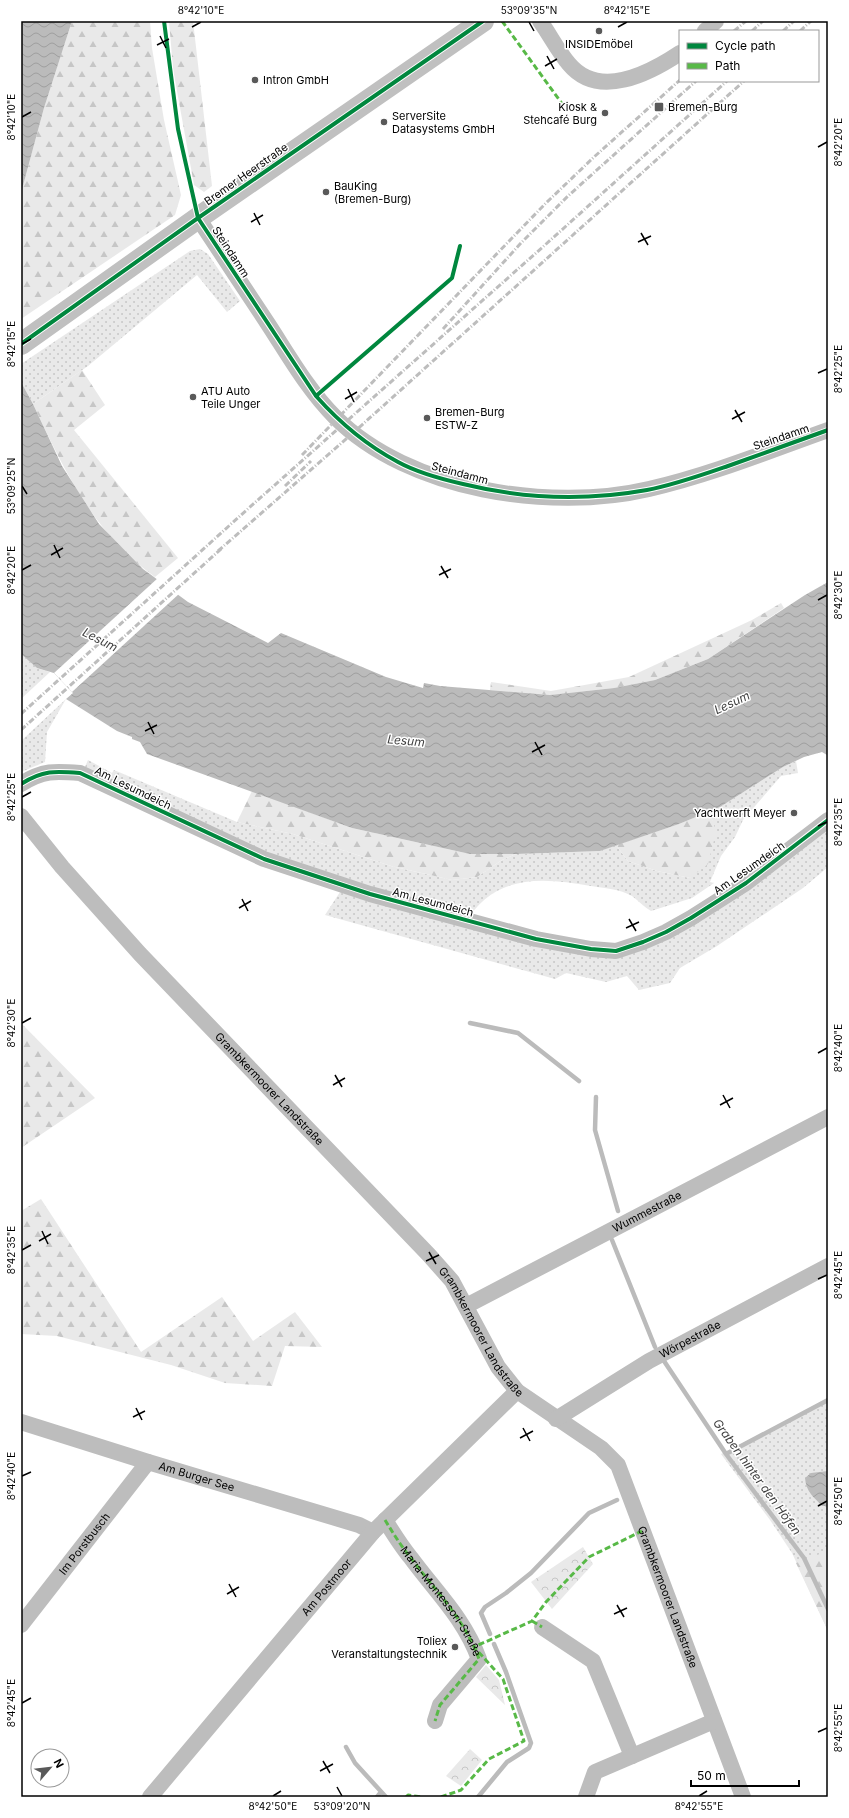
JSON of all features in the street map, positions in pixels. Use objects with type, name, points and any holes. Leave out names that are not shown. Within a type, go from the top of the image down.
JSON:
[{"type":"main road","name":"Bremer Heerstraße","points":[[21,344],[198,218],[483,21]]},
{"type":"street","points":[[540,21],[570,65],[583,76],[597,80],[612,82],[627,79],[652,70],[679,54]]},
{"type":"street","points":[[705,30],[716,21]]},
{"type":"street","name":"Steindamm","points":[[198,218],[306,383],[336,418],[358,437],[401,464],[440,479],[487,490],[540,497],[606,496],[648,490],[693,478],[828,430]]},
{"type":"street","name":"Am Lesumdeich","points":[[21,784],[53,770],[80,773],[264,859],[370,894],[536,939],[591,949],[616,951],[666,932],[691,918],[746,883],[828,820]]},
{"type":"street","name":"Grambkermoorer Landstraße","points":[[21,816],[62,867],[140,954],[430,1255],[452,1281],[498,1367],[517,1392],[601,1448],[618,1465],[743,1797]]},
{"type":"street","name":"Wummestraße","points":[[466,1306],[828,1117]]},
{"type":"street","name":"Wörpestraße","points":[[556,1418],[649,1361],[828,1266]]},
{"type":"street","name":"Am Postmoor","points":[[150,1797],[373,1532],[517,1392]]},
{"type":"street","name":"Am Burger See","points":[[21,1422],[148,1462],[359,1525],[373,1532]]},
{"type":"street","name":"Im Porstbusch","points":[[21,1625],[148,1462]]},
{"type":"street","name":"Maria-Montessori-Straße","points":[[385,1520],[410,1558],[456,1614],[471,1638],[478,1659],[440,1705],[435,1720]]},
{"type":"street","points":[[542,1626],[594,1661],[632,1756]]},
{"type":"street","points":[[586,1797],[595,1772],[714,1722]]},
{"type":"green space","points":[[72,21],[150,21],[152,48],[164,120],[181,195],[175,215],[21,319],[21,193],[44,108]]},
{"type":"green space","points":[[169,21],[193,21],[212,186],[204,192],[194,185],[173,69]]},
{"type":"green space","points":[[200,249],[208,254],[240,301],[227,312],[197,275],[88,366],[33,404],[21,382],[21,364],[190,251]]},
{"type":"green space","points":[[82,370],[105,405],[74,430],[178,558],[155,577],[134,560],[98,521],[69,476],[33,404]]},
{"type":"green space","points":[[781,603],[784,608],[708,659],[655,680],[614,688],[550,695],[490,690],[491,682],[551,691],[629,677],[752,620]]},
{"type":"green space","points":[[21,654],[37,668],[50,672],[21,699]]},
{"type":"green space","points":[[66,699],[47,732],[45,762],[21,772],[21,741]]},
{"type":"green space","points":[[88,760],[112,773],[114,770],[237,822],[293,834],[391,866],[452,880],[477,877],[502,860],[516,854],[600,851],[616,845],[628,861],[657,871],[690,878],[715,832],[710,811],[720,807],[783,767],[796,761],[798,773],[781,776],[743,820],[735,837],[721,856],[710,882],[714,883],[692,898],[651,911],[632,896],[617,890],[554,881],[519,883],[503,888],[489,896],[476,908],[464,925],[617,956],[828,828],[828,867],[803,888],[717,946],[680,968],[670,983],[639,990],[627,976],[606,982],[566,973],[555,979],[325,915],[340,892],[344,881],[273,857],[84,769]]},
{"type":"green space","points":[[252,791],[352,828],[470,854],[516,854],[502,860],[477,877],[452,880],[391,866],[293,834],[237,822]]},
{"type":"green space","points":[[710,811],[716,832],[708,864],[690,878],[657,871],[628,861],[616,845],[679,824]]},
{"type":"green space","points":[[21,1023],[95,1098],[21,1148]]},
{"type":"green space","points":[[41,1199],[141,1352],[222,1297],[253,1341],[295,1312],[322,1347],[285,1346],[272,1386],[225,1383],[171,1365],[57,1336],[21,1334],[21,1211]]},
{"type":"green space","points":[[828,1400],[828,1631],[792,1553],[770,1520],[721,1454]]},
{"type":"green space","points":[[583,1547],[593,1564],[552,1609],[531,1582]]},
{"type":"green space","points":[[828,1551],[828,1631],[796,1563]]},
{"type":"green space","points":[[486,1665],[499,1680],[505,1705],[476,1677]]},
{"type":"green space","points":[[470,1749],[482,1760],[461,1786],[446,1776]]},
{"type":"water","points":[[21,21],[72,21],[44,108],[21,193]]},
{"type":"water","name":"Lesum","points":[[21,382],[62,466],[99,524],[143,569],[188,602],[268,643],[281,633],[386,677],[423,688],[424,683],[440,686],[550,695],[614,688],[655,680],[708,659],[805,595],[828,582],[828,758],[827,755],[822,752],[804,757],[783,767],[720,807],[679,824],[600,851],[470,854],[352,828],[147,754],[140,742],[117,731],[66,699],[73,693],[54,673],[37,668],[21,654]]},
{"type":"water","points":[[828,1471],[828,1506],[822,1506],[809,1491],[805,1478],[811,1473]]},
{"type":"pier","points":[[159,577],[180,593],[72,692],[54,673]]},
{"type":"waterway","name":"Graben hinter den Höfen","points":[[470,1023],[518,1033],[579,1081]]},
{"type":"waterway","name":"Graben hinter den Höfen","points":[[596,1097],[595,1130],[618,1211]]},
{"type":"waterway","name":"Graben hinter den Höfen","points":[[612,1240],[655,1347]]},
{"type":"waterway","name":"Graben hinter den Höfen","points":[[664,1361],[726,1454],[804,1558],[828,1609]]},
{"type":"waterway","points":[[726,1454],[828,1400]]},
{"type":"waterway","points":[[490,1634],[481,1613],[485,1607],[506,1593],[531,1573],[589,1513],[617,1500]]},
{"type":"waterway","points":[[478,1797],[507,1762],[529,1748],[531,1743],[506,1672],[494,1644]]},
{"type":"waterway","points":[[346,1747],[355,1763],[386,1797]]},
{"type":"waterway","points":[[377,1797],[381,1792]]},
{"type":"railway","points":[[735,30],[746,21]]},
{"type":"railway","points":[[753,30],[763,21]]},
{"type":"railway","points":[[784,30],[794,21]]},
{"type":"railway","points":[[801,30],[811,21]]},
{"type":"railway","points":[[302,455],[545,204],[594,157],[679,81]]},
{"type":"railway","points":[[443,329],[521,243],[568,196],[695,82]]},
{"type":"railway","points":[[21,714],[241,515],[726,82]]},
{"type":"railway","points":[[218,551],[353,433],[743,82]]},
{"type":"railway","points":[[285,486],[311,461]]},
{"type":"railway","points":[[21,730],[222,548]]},
{"type":"marked path","points":[[502,21],[563,105]]},
{"type":"marked path","points":[[385,1520],[404,1549],[449,1606],[466,1631],[479,1659],[440,1705],[435,1721]]},
{"type":"marked path","points":[[441,1797],[461,1790],[489,1759],[524,1741],[503,1679],[474,1647],[532,1621],[546,1602],[589,1557],[642,1531]]},
{"type":"marked path","points":[[532,1621],[542,1627]]},
{"type":"marked path","points":[[406,1797],[408,1795],[421,1797]]},
{"type":"cycle path","points":[[164,21],[178,129],[198,218],[316,396],[354,433],[386,455],[406,466],[430,475],[486,489],[509,493],[555,497],[601,496],[624,494],[678,483],[828,430]]},
{"type":"cycle path","points":[[21,344],[198,218],[483,21]]},
{"type":"cycle path","points":[[316,396],[452,278],[460,246]]},
{"type":"cycle path","points":[[21,784],[29,779],[49,772],[80,773],[264,859],[370,894],[536,939],[591,949],[616,951],[666,932],[691,918],[746,883],[828,820]]},
{"type":"place","name":"INSIDEmöbel","points":[[599,31]]},
{"type":"place","name":"Intron GmbH","points":[[255,80]]},
{"type":"place","name":"Bremen-Burg","points":[[659,107]]},
{"type":"place","name":"Kiosk & Stehcafé Burg","points":[[605,113]]},
{"type":"place","name":"ServerSite Datasystems GmbH","points":[[384,122]]},
{"type":"place","name":"BauKing (Bremen-Burg)","points":[[326,192]]},
{"type":"place","name":"ATU Auto Teile Unger","points":[[193,397]]},
{"type":"place","name":"Bremen-Burg ESTW-Z","points":[[427,418]]},
{"type":"place","name":"Yachtwerft Meyer","points":[[794,813]]},
{"type":"place","name":"Toliex Veranstaltungstechnik","points":[[455,1647]]}]
